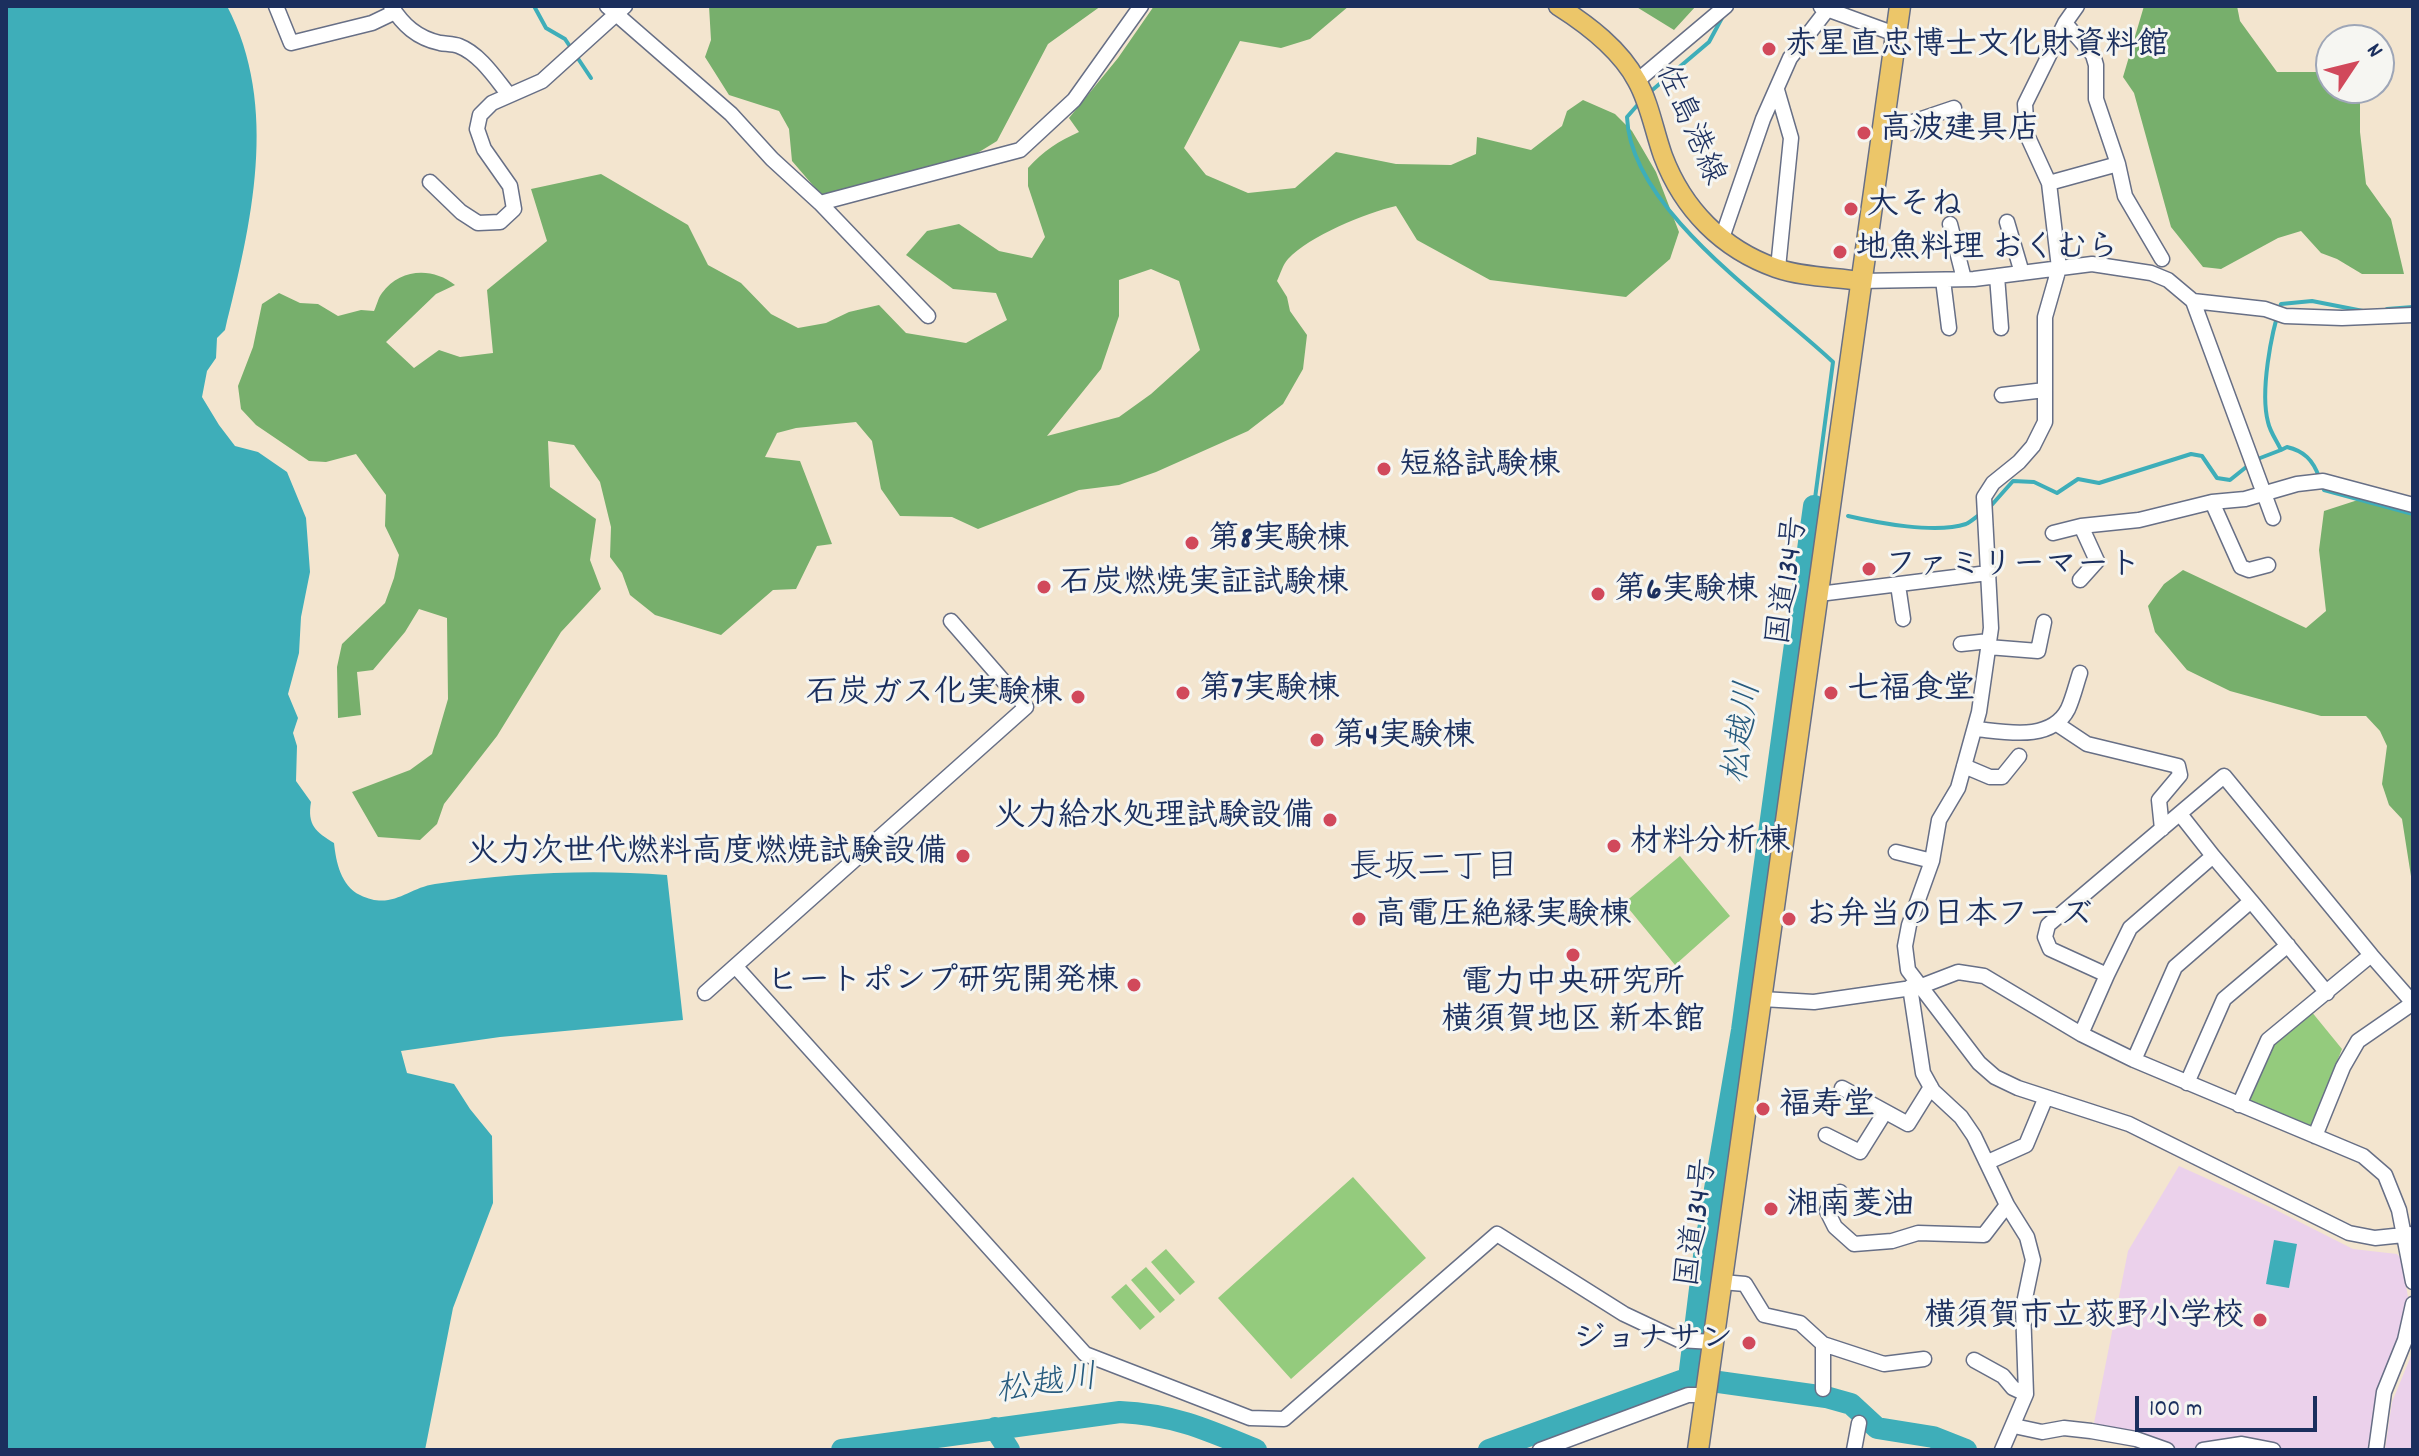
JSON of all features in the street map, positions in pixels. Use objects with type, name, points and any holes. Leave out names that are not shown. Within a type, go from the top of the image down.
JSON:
[{"type":"highway","name":"国道134号","points":[[1698,1450],[1900,6]]},
{"type":"main road","name":"佐島港線","points":[[1558,6],[1581,20],[1609,45],[1638,83],[1675,182],[1689,207],[1722,238],[1751,257],[1778,268],[1860,281]]},
{"type":"street","points":[[276,6],[291,43],[372,23],[393,9],[402,23],[417,34],[436,42],[461,46],[485,66],[509,95]]},
{"type":"street","points":[[820,203],[1020,150],[1074,100],[1141,6]]},
{"type":"street","points":[[1638,83],[1726,6]]},
{"type":"street","points":[[2002,1450],[2026,1394],[2023,1308],[2033,1260],[2027,1237],[2007,1205],[1988,1162],[1961,1117],[1931,1087],[1923,1073],[1914,987],[1905,946],[1909,925],[1932,861],[1939,820],[1958,788],[1976,729],[1991,628],[1984,497],[1993,483],[2033,446],[2045,422],[2045,317],[2059,268],[2049,183],[2027,135],[2025,104],[2065,23],[2077,6]]},
{"type":"street","points":[[1722,238],[1763,119],[1790,58],[1826,7],[1895,34]]},
{"type":"street","points":[[430,182],[461,212],[478,223],[500,222],[514,209],[510,186],[484,149],[477,129],[480,115],[492,103],[542,81],[616,9],[731,114],[928,316]]},
{"type":"street","points":[[2065,23],[2093,55],[2096,99],[2118,164],[2125,196],[2162,259]]},
{"type":"street","points":[[1777,90],[1791,138],[1778,268]]},
{"type":"street","points":[[1883,132],[1954,108]]},
{"type":"street","points":[[2049,183],[2118,164]]},
{"type":"street","points":[[2007,222],[2022,273]]},
{"type":"street","points":[[1950,224],[1964,279]]},
{"type":"street","points":[[1860,281],[1964,279],[2092,264],[2151,273],[2168,280],[2193,301],[2273,518]]},
{"type":"street","points":[[1997,276],[2001,328]]},
{"type":"street","points":[[1943,280],[1949,328]]},
{"type":"street","points":[[2193,301],[2265,309],[2285,316],[2342,318],[2413,315]]},
{"type":"street","points":[[2002,395],[2045,390]]},
{"type":"street","points":[[2053,533],[2081,526],[2139,520],[2212,502],[2245,499],[2297,484],[2323,481],[2413,505]]},
{"type":"street","points":[[2212,502],[2241,567],[2249,570],[2268,565]]},
{"type":"street","points":[[2080,580],[2097,561],[2081,526]]},
{"type":"street","points":[[1819,594],[1988,573]]},
{"type":"street","points":[[1898,585],[1903,619]]},
{"type":"street","points":[[705,993],[1026,707],[951,621]]},
{"type":"street","points":[[1961,644],[1989,644],[2038,651],[2044,622]]},
{"type":"street","points":[[1976,729],[2033,732],[2057,724],[2067,710],[2080,673]]},
{"type":"street","points":[[2057,724],[2087,744],[2178,766],[2180,775],[2159,800],[2162,829]]},
{"type":"street","points":[[1964,766],[1990,777],[2002,777],[2019,756]]},
{"type":"street","points":[[2107,975],[2050,949],[2045,937],[2048,925],[2224,776],[2413,1003],[2358,1041],[2343,1067],[2315,1136]]},
{"type":"street","points":[[2180,814],[2327,993]]},
{"type":"street","points":[[1896,852],[1932,861]]},
{"type":"street","points":[[2081,1034],[2130,928],[2213,856]]},
{"type":"street","points":[[2134,1060],[2175,967],[2251,901]]},
{"type":"street","points":[[2187,1083],[2224,999],[2288,945]]},
{"type":"street","points":[[2239,1105],[2268,1040],[2371,955]]},
{"type":"street","points":[[736,967],[1085,1354],[1250,1418],[1284,1419],[1497,1234],[1624,1314],[1679,1340],[1713,1342]]},
{"type":"street","points":[[1762,999],[1814,1002],[1914,987],[1958,972],[1984,976],[2081,1034],[2134,1060],[2363,1156],[2385,1175],[2399,1210],[2408,1235],[2413,1282]]},
{"type":"street","points":[[1914,987],[1979,1063],[1995,1077],[2129,1124],[2349,1233],[2375,1238],[2408,1235]]},
{"type":"street","points":[[1842,1088],[1908,1124],[1931,1087]]},
{"type":"street","points":[[1988,1162],[2026,1145],[2046,1097]]},
{"type":"street","points":[[1826,1135],[1860,1152],[1885,1112]]},
{"type":"street","points":[[1840,1192],[1827,1211],[1835,1227],[1854,1244],[1892,1241],[1918,1233],[1984,1235],[2007,1205]]},
{"type":"street","points":[[1722,1282],[1745,1284],[1764,1315],[1800,1323],[1823,1344],[1884,1364],[1924,1359]]},
{"type":"street","points":[[2376,1450],[2384,1392],[2405,1340],[2413,1304]]},
{"type":"street","points":[[1823,1344],[1823,1389]]},
{"type":"street","points":[[1974,1360],[2003,1376],[2013,1388],[2026,1394]]},
{"type":"street","points":[[1540,1450],[1688,1395],[1707,1385]]},
{"type":"street","points":[[1854,1450],[1859,1423]]},
{"type":"street","points":[[2014,1426],[2042,1432],[2064,1428],[2167,1450]]},
{"type":"street","points":[[2203,1450],[2242,1444],[2273,1450]]},
{"type":"shaded area","name":"横須賀市立荻野小学校","points":[[2179,1166],[2353,1249],[2397,1254],[2401,1259],[2409,1302],[2373,1450],[2168,1450],[2094,1423],[2128,1251]]},
{"type":"shaded area","points":[[2413,1351],[2413,1450],[2385,1450],[2392,1402]]},
{"type":"green space","points":[[709,6],[1101,6],[1048,44],[997,141],[971,157],[823,197],[792,161],[789,129],[779,111],[729,95],[705,57],[711,40]]},
{"type":"green space","points":[[1154,6],[1349,6],[1310,39],[1281,48],[1240,41],[1184,148],[1206,175],[1248,193],[1295,188],[1336,152],[1396,164],[1451,165],[1476,154],[1477,137],[1531,150],[1562,126],[1567,111],[1583,100],[1615,114],[1632,131],[1656,172],[1679,232],[1670,259],[1626,297],[1490,280],[1417,240],[1396,206],[1369,214],[1323,234],[1297,250],[1286,261],[1277,281],[1287,297],[1290,311],[1307,335],[1303,369],[1283,404],[1248,431],[1156,472],[1119,485],[1079,490],[978,529],[952,517],[900,516],[881,489],[872,441],[856,422],[777,433],[765,457],[800,461],[832,544],[817,546],[796,589],[773,590],[721,635],[655,615],[630,595],[622,573],[610,557],[611,527],[600,482],[574,445],[548,441],[550,487],[596,519],[590,560],[601,589],[561,632],[497,736],[444,804],[437,824],[420,840],[378,837],[352,792],[410,770],[432,754],[448,699],[447,618],[419,609],[405,632],[373,670],[357,672],[361,715],[338,718],[337,667],[342,644],[385,603],[399,555],[385,526],[386,495],[356,454],[326,462],[309,461],[256,425],[241,409],[238,386],[253,347],[262,304],[279,293],[300,303],[318,304],[338,316],[361,310],[374,311],[381,295],[398,279],[417,273],[437,275],[455,285],[436,294],[386,342],[414,368],[439,350],[460,357],[493,353],[487,290],[547,241],[531,189],[601,174],[688,225],[708,265],[741,283],[771,314],[798,328],[826,323],[849,312],[879,305],[906,333],[966,343],[1007,320],[996,293],[953,289],[906,255],[927,231],[959,224],[999,251],[1032,258],[1045,237],[1028,186],[1028,168],[1039,156],[1079,132],[1069,118],[1118,58]],"holes":[[[1151,269],[1179,281],[1200,350],[1151,394],[1119,417],[1047,436],[1101,369],[1119,316],[1119,280]]]},
{"type":"green space","points":[[1635,6],[1696,6],[1674,30]]},
{"type":"green space","points":[[2144,6],[2237,6],[2240,21],[2277,72],[2315,72],[2315,104],[2360,104],[2366,184],[2391,219],[2404,274],[2362,274],[2321,253],[2301,231],[2278,238],[2221,269],[2203,267],[2171,227],[2134,93],[2123,77]]},
{"type":"green space","points":[[2364,498],[2413,512],[2413,889],[2402,819],[2389,805],[2382,784],[2387,746],[2380,731],[2366,716],[2321,716],[2230,691],[2187,670],[2155,632],[2148,606],[2164,584],[2183,570],[2306,628],[2326,611],[2319,550],[2324,511]]},
{"type":"green space","points":[[1680,856],[1730,916],[1675,965],[1624,903]]},
{"type":"green space","points":[[2311,1011],[2342,1049],[2310,1129],[2248,1102],[2274,1043]]},
{"type":"green space","points":[[1353,1177],[1426,1258],[1291,1379],[1218,1298]]},
{"type":"green space","points":[[1166,1249],[1195,1282],[1180,1295],[1151,1262]]},
{"type":"green space","points":[[1146,1267],[1175,1300],[1160,1313],[1131,1280]]},
{"type":"green space","points":[[1126,1284],[1155,1317],[1140,1330],[1111,1297]]},
{"type":"water","points":[[6,6],[227,6],[243,45],[253,84],[257,125],[256,166],[244,249],[225,330],[217,338],[216,358],[207,371],[202,397],[235,446],[258,452],[287,472],[306,518],[310,572],[301,617],[299,653],[288,694],[298,718],[293,733],[297,746],[296,781],[311,802],[310,817],[314,827],[334,843],[338,865],[348,886],[360,895],[381,901],[425,886],[493,877],[580,872],[667,875],[683,1020],[500,1037],[401,1051],[407,1073],[454,1084],[492,1136],[493,1203],[453,1308],[425,1450],[6,1450]]},
{"type":"water","points":[[2274,1240],[2297,1244],[2289,1288],[2266,1284]]},
{"type":"waterway","points":[[534,6],[546,28],[565,39],[591,78]]},
{"type":"waterway","name":"松越川","points":[[1650,92],[1709,42],[1723,16]]},
{"type":"waterway","name":"松越川","points":[[1641,101],[1627,117],[1634,152],[1652,186],[1677,220],[1741,283],[1833,362],[1814,506],[1819,507]]},
{"type":"waterway","points":[[1989,508],[2013,481],[2034,482],[2057,493],[2078,479],[2099,483],[2191,454],[2202,456],[2217,478],[2230,480],[2255,460],[2281,450],[2269,426],[2265,395],[2270,346],[2281,304],[2312,301],[2363,311]]},
{"type":"waterway","points":[[2387,309],[2413,307]]},
{"type":"waterway","points":[[2281,450],[2287,447],[2303,454],[2311,461],[2319,477]]},
{"type":"waterway","points":[[2322,485],[2324,490],[2413,514]]},
{"type":"waterway","name":"松越川","points":[[1489,1450],[1689,1378],[1705,1248],[1742,1030],[1814,506]]},
{"type":"waterway","points":[[1848,516],[1939,528],[1966,524],[1982,513]]},
{"type":"waterway","points":[[1690,1378],[1826,1397],[1851,1404],[1877,1428],[1933,1437],[1966,1450]]},
{"type":"waterway","name":"松越川","points":[[842,1450],[1120,1412],[1173,1420],[1256,1450]]},
{"type":"waterway","points":[[995,1428],[1009,1450]]},
{"type":"place","name":"赤星直忠博士文化財資料館","points":[[1769,49]]},
{"type":"place","name":"高波建具店","points":[[1864,133]]},
{"type":"place","name":"大そね","points":[[1851,209]]},
{"type":"place","name":"地魚料理 おくむら","points":[[1840,252]]},
{"type":"place","name":"短絡試験棟","points":[[1384,469]]},
{"type":"place","name":"第8実験棟","points":[[1192,543]]},
{"type":"place","name":"ファミリーマート","points":[[1869,569]]},
{"type":"place","name":"石炭燃焼実証試験棟","points":[[1044,587]]},
{"type":"place","name":"第6実験棟","points":[[1598,594]]},
{"type":"place","name":"第7実験棟","points":[[1183,693]]},
{"type":"place","name":"七福食堂","points":[[1831,693]]},
{"type":"place","name":"石炭ガス化実験棟","points":[[1078,697]]},
{"type":"place","name":"第4実験棟","points":[[1317,740]]},
{"type":"place","name":"火力給水処理試験設備","points":[[1330,820]]},
{"type":"place","name":"材料分析棟","points":[[1614,846]]},
{"type":"place","name":"火力次世代燃料高度燃焼試験設備","points":[[963,856]]},
{"type":"place","name":"高電圧絶縁実験棟","points":[[1359,919]]},
{"type":"place","name":"お弁当の日本フーズ","points":[[1789,919]]},
{"type":"place","name":"電力中央研究所 横須賀地区 新本館","points":[[1573,955]]},
{"type":"place","name":"ヒートポンプ研究開発棟","points":[[1134,985]]},
{"type":"place","name":"福寿堂","points":[[1763,1109]]},
{"type":"place","name":"湘南菱油","points":[[1771,1209]]},
{"type":"place","name":"横須賀市立荻野小学校","points":[[2260,1320]]},
{"type":"place","name":"ジョナサン","points":[[1749,1343]]},
{"type":"district","name":"長坂二丁目","points":[[1434,871]]}]
